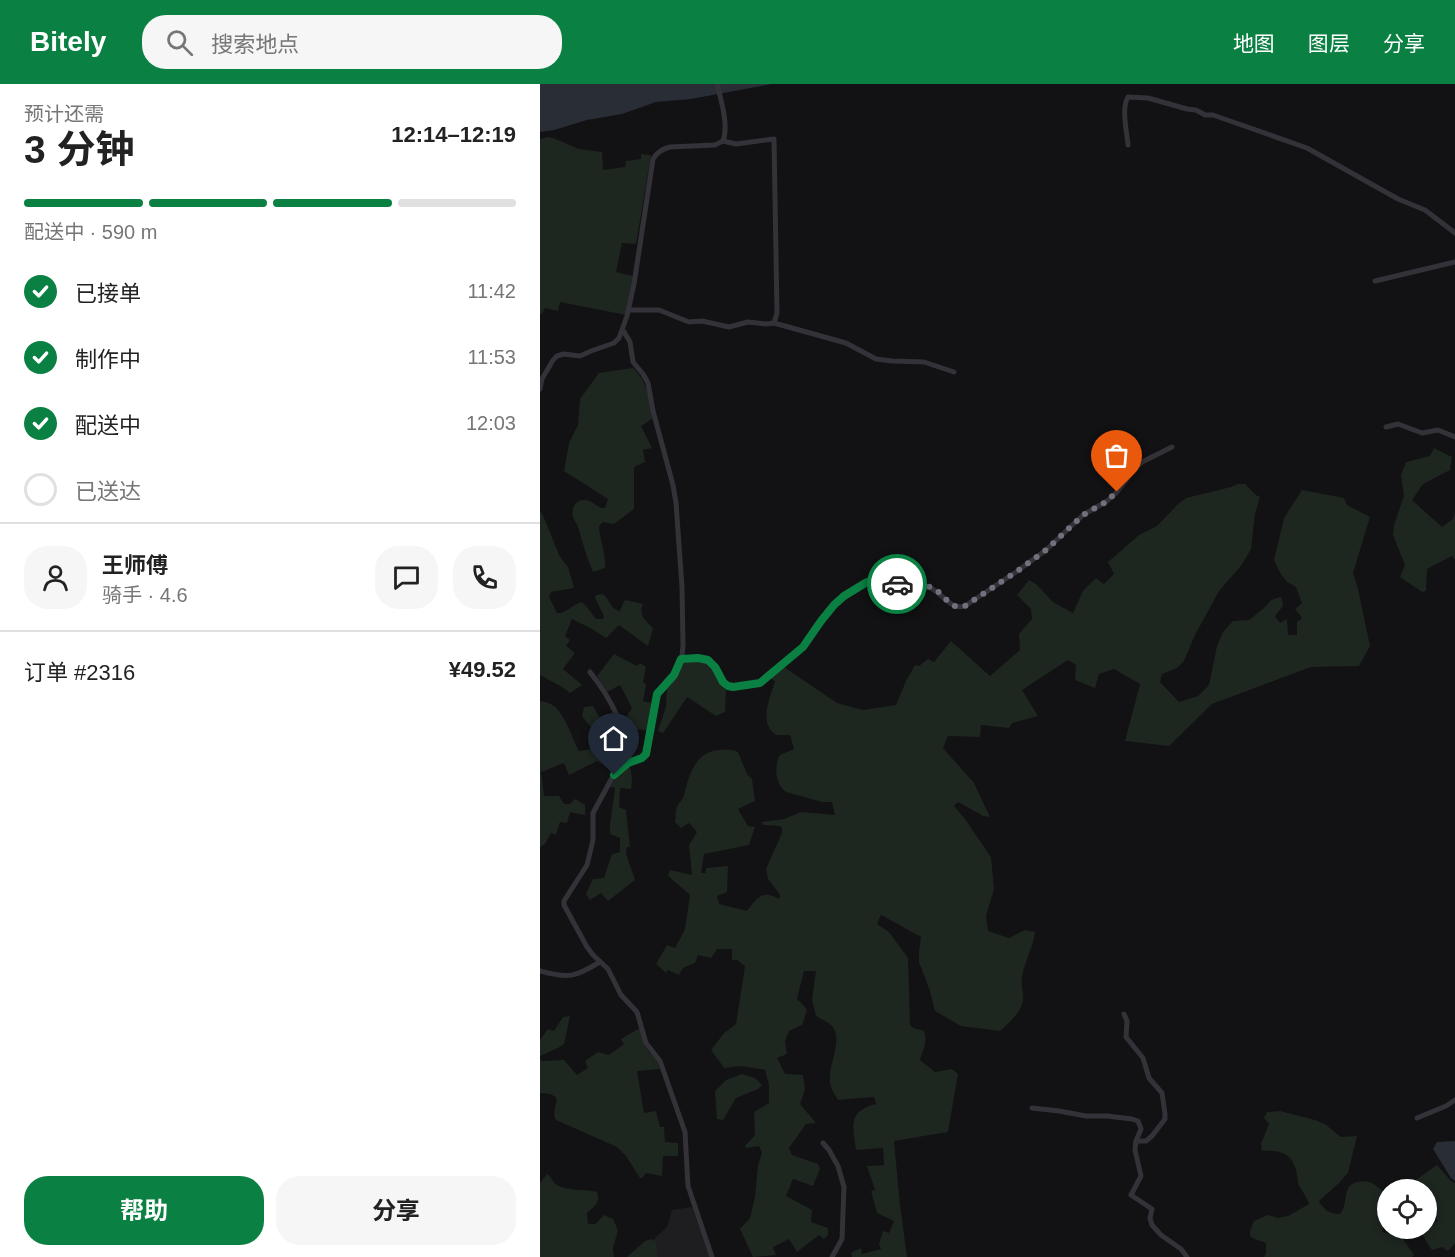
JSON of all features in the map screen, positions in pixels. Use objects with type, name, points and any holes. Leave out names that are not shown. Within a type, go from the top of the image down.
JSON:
[{"type":"street","points":[[717,84],[723,109],[725,134],[723,141]]},
{"type":"street","points":[[1128,145],[1125,110],[1128,97],[1149,98],[1196,110],[1202,114],[1213,115],[1307,148],[1398,199],[1425,210],[1455,233]]},
{"type":"street","points":[[540,389],[542,379],[557,356],[564,354],[580,356],[617,341],[628,310],[654,158],[663,149],[670,147],[715,145],[723,141],[736,144],[774,139],[777,313],[774,323]]},
{"type":"street","points":[[1375,281],[1455,262]]},
{"type":"street","points":[[628,310],[659,310],[689,322],[702,321],[729,327],[748,322],[774,323],[846,343],[876,359],[892,362],[924,362],[954,372]]},
{"type":"street","points":[[622,330],[630,342],[633,362],[648,383],[676,503],[682,587],[683,645],[681,659],[674,675],[657,694],[646,754],[619,770],[612,778],[594,812],[593,840],[587,865],[564,901],[564,905],[585,944],[608,969],[621,995],[637,1012],[646,1043],[660,1061],[685,1132],[689,1189],[712,1257]]},
{"type":"street","points":[[1386,427],[1398,424],[1422,433],[1438,430],[1455,436]]},
{"type":"street","points":[[681,659],[708,660],[728,686],[760,683],[803,647],[834,605],[867,582],[929,587],[936,590],[955,607],[965,606],[1046,550],[1083,515],[1104,503],[1119,490],[1142,462],[1172,447]]},
{"type":"street","points":[[590,672],[605,693],[620,721],[630,763]]},
{"type":"street","points":[[540,971],[573,976],[600,962]]},
{"type":"street","points":[[1124,1014],[1127,1021],[1126,1037],[1143,1058],[1149,1078],[1162,1093],[1165,1114],[1165,1119],[1152,1136],[1146,1141],[1136,1141]]},
{"type":"street","points":[[1417,1118],[1455,1100]]},
{"type":"street","points":[[1032,1108],[1138,1121],[1141,1125],[1135,1150],[1141,1176],[1131,1195],[1152,1209],[1150,1218],[1152,1225],[1161,1235],[1181,1248],[1187,1257]]},
{"type":"street","points":[[823,1143],[838,1166],[844,1187],[842,1239],[832,1257]]},
{"type":"shaded area","points":[[540,84],[772,84],[691,99],[656,102],[622,114],[540,132]]},
{"type":"shaded area","points":[[548,137],[579,149],[602,152],[603,170],[625,167],[626,161],[641,159],[641,154],[651,155],[636,244],[622,243],[616,272],[633,276],[626,315],[560,302],[558,311],[545,308],[542,314],[540,313],[540,139]]},
{"type":"shaded area","points":[[633,368],[642,379],[649,398],[652,419],[641,426],[652,448],[643,450],[645,462],[634,467],[634,509],[614,524],[603,522],[599,526],[605,568],[593,572],[579,528],[573,517],[574,505],[579,501],[587,500],[605,508],[608,499],[564,471],[569,443],[578,425],[580,399],[599,373]]},
{"type":"shaded area","points":[[1434,448],[1452,457],[1450,470],[1423,484],[1412,500],[1442,527],[1453,519],[1455,513],[1455,560],[1452,556],[1427,569],[1426,591],[1422,592],[1400,577],[1405,565],[1393,535],[1404,496],[1401,475],[1406,462],[1430,456]]},
{"type":"shaded area","points":[[1245,484],[1260,497],[1255,514],[1251,549],[1240,567],[1219,591],[1184,661],[1177,668],[1162,674],[1160,682],[1179,702],[1198,696],[1209,685],[1217,646],[1223,632],[1233,621],[1249,620],[1271,600],[1280,597],[1282,599],[1283,606],[1275,616],[1280,623],[1287,619],[1288,635],[1297,635],[1297,622],[1302,618],[1295,609],[1302,603],[1296,587],[1287,582],[1274,560],[1284,518],[1302,490],[1344,498],[1347,505],[1370,517],[1353,573],[1370,646],[1359,666],[1311,667],[1212,704],[1169,746],[1125,741],[1140,684],[1114,669],[1099,674],[1095,688],[1075,680],[1076,665],[1068,660],[1022,690],[1038,716],[1012,723],[1009,728],[981,725],[980,737],[948,736],[943,748],[974,783],[990,817],[983,816],[958,802],[954,806],[991,857],[994,889],[986,916],[988,931],[1009,938],[1025,930],[1035,932],[1023,972],[1023,1002],[1015,1016],[1000,1031],[961,1026],[935,1011],[919,962],[921,937],[881,915],[877,924],[889,932],[908,958],[910,1025],[924,1031],[925,1035],[925,1046],[920,1060],[935,1072],[952,1069],[958,1074],[948,1132],[894,1141],[907,1257],[852,1257],[851,1253],[861,1248],[862,1254],[881,1249],[879,1244],[883,1231],[889,1233],[894,1221],[877,1213],[871,1191],[875,1190],[867,1166],[884,1165],[883,1148],[856,1150],[853,1127],[856,1116],[860,1111],[876,1104],[874,1097],[838,1100],[833,1092],[830,1077],[836,1046],[835,1032],[832,1026],[816,1016],[812,1000],[816,971],[804,971],[797,999],[807,1010],[802,1025],[789,1031],[785,1041],[787,1054],[777,1058],[785,1074],[803,1075],[805,1089],[800,1104],[816,1123],[806,1124],[789,1148],[792,1155],[818,1164],[820,1169],[813,1186],[793,1179],[786,1196],[812,1210],[811,1222],[828,1228],[828,1235],[824,1239],[819,1235],[797,1252],[789,1239],[773,1247],[776,1255],[753,1257],[740,1229],[750,1218],[762,1153],[759,1146],[746,1148],[745,1146],[755,1135],[754,1112],[769,1103],[769,1085],[765,1070],[741,1066],[724,1068],[711,1050],[724,1033],[736,1024],[745,966],[737,960],[732,960],[732,949],[717,949],[711,958],[698,955],[695,963],[683,968],[679,975],[668,970],[666,973],[656,964],[667,945],[675,948],[685,929],[690,895],[668,876],[670,870],[692,875],[689,845],[697,832],[689,823],[681,828],[675,822],[676,809],[683,797],[694,766],[704,755],[711,752],[724,749],[733,750],[738,752],[747,774],[752,779],[755,801],[738,809],[748,826],[755,827],[749,845],[704,854],[701,873],[706,873],[706,868],[728,866],[727,892],[717,896],[719,904],[747,911],[760,896],[768,895],[779,899],[780,895],[768,879],[766,869],[782,833],[782,828],[763,825],[762,822],[784,819],[801,812],[835,815],[832,802],[822,802],[786,792],[780,785],[776,769],[778,759],[780,755],[794,749],[790,735],[776,735],[768,724],[766,717],[768,702],[775,681],[770,678],[784,667],[837,703],[863,710],[896,705],[915,665],[919,666],[928,659],[934,662],[951,641],[990,676],[1020,650],[1019,634],[1032,619],[1031,609],[1017,595],[1029,580],[1053,602],[1073,613],[1083,591],[1096,578],[1104,584],[1114,574],[1108,562],[1139,535],[1157,526],[1178,504],[1186,498]]},
{"type":"shaded area","points":[[540,512],[560,557],[568,567],[574,588],[551,592],[549,597],[557,613],[582,602],[596,619],[603,619],[604,616],[595,598],[596,595],[603,594],[613,607],[620,611],[626,600],[643,604],[642,615],[653,628],[648,646],[619,625],[606,638],[572,619],[565,636],[570,640],[566,646],[575,653],[563,669],[582,685],[570,693],[540,675]]},
{"type":"shaded area","points":[[614,654],[637,666],[640,663],[646,667],[643,701],[651,703],[648,730],[627,729],[623,722],[632,708],[620,685],[607,692],[597,676]]},
{"type":"shaded area","points":[[683,661],[705,661],[713,669],[726,690],[725,712],[716,716],[687,697],[663,733],[658,731],[666,707],[667,686],[675,677]]},
{"type":"shaded area","points":[[540,701],[551,704],[558,710],[579,751],[592,749],[601,741],[582,716],[584,707],[593,706],[612,740],[615,763],[622,764],[614,771],[597,761],[569,775],[564,763],[541,772],[544,796],[559,796],[564,804],[570,804],[575,799],[585,805],[585,815],[570,812],[567,823],[560,822],[556,835],[551,833],[545,844],[540,847]]},
{"type":"shaded area","points":[[630,765],[631,789],[620,788],[619,807],[626,810],[630,847],[627,847],[626,854],[635,880],[608,901],[601,893],[590,900],[586,894],[593,879],[604,878],[612,854],[620,852],[620,838],[610,834],[615,788],[610,787],[615,778]]},
{"type":"shaded area","points":[[570,1016],[564,1044],[540,1056],[540,1040],[548,1029],[554,1031],[563,1017]]},
{"type":"shaded area","points":[[640,1028],[645,1046],[656,1058],[660,1069],[637,1071],[644,1113],[656,1111],[660,1127],[664,1127],[665,1142],[678,1143],[678,1156],[663,1156],[662,1176],[646,1173],[642,1178],[617,1147],[556,1120],[554,1114],[556,1097],[540,1093],[540,1058],[542,1061],[564,1060],[577,1075],[588,1068],[585,1061],[598,1052],[609,1055],[624,1044],[621,1039]]},
{"type":"shaded area","points":[[742,1074],[755,1078],[762,1085],[736,1098],[723,1120],[717,1119],[715,1091],[726,1080]]},
{"type":"shaded area","points":[[1280,1111],[1315,1120],[1325,1124],[1341,1137],[1357,1136],[1348,1173],[1319,1201],[1327,1211],[1340,1214],[1347,1191],[1352,1184],[1361,1181],[1372,1183],[1377,1187],[1377,1239],[1403,1239],[1414,1255],[1412,1257],[1264,1257],[1266,1243],[1250,1235],[1254,1221],[1268,1215],[1278,1218],[1288,1216],[1309,1204],[1298,1183],[1292,1160],[1277,1151],[1262,1151],[1261,1144],[1269,1124],[1264,1118],[1267,1112]]},
{"type":"shaded area","points":[[1455,1141],[1455,1181],[1433,1149],[1437,1142]]},
{"type":"shaded area","points":[[1437,1165],[1455,1183],[1455,1243],[1447,1251],[1443,1247],[1432,1250],[1425,1239],[1437,1239],[1437,1179],[1417,1179]]},
{"type":"shaded area","points":[[547,1174],[555,1184],[561,1187],[597,1192],[597,1201],[587,1213],[588,1224],[595,1224],[604,1215],[613,1219],[618,1230],[613,1248],[614,1257],[540,1257],[540,1183]]},
{"type":"shaded area","points":[[692,1207],[710,1257],[658,1257],[654,1239],[667,1227],[672,1210]]},
{"type":"shaded area","points":[[652,1239],[656,1241],[658,1257],[627,1257],[645,1241]]},
{"type":"way so far","points":[[897,584],[929,587],[936,590],[955,607],[965,606],[1046,550],[1083,515],[1099,507],[1117,492]]},
{"type":"route","points":[[614,775],[628,763],[646,754],[657,694],[674,675],[681,659],[708,660],[728,686],[760,683],[803,647],[821,621],[844,596],[867,582],[897,584]]}]
